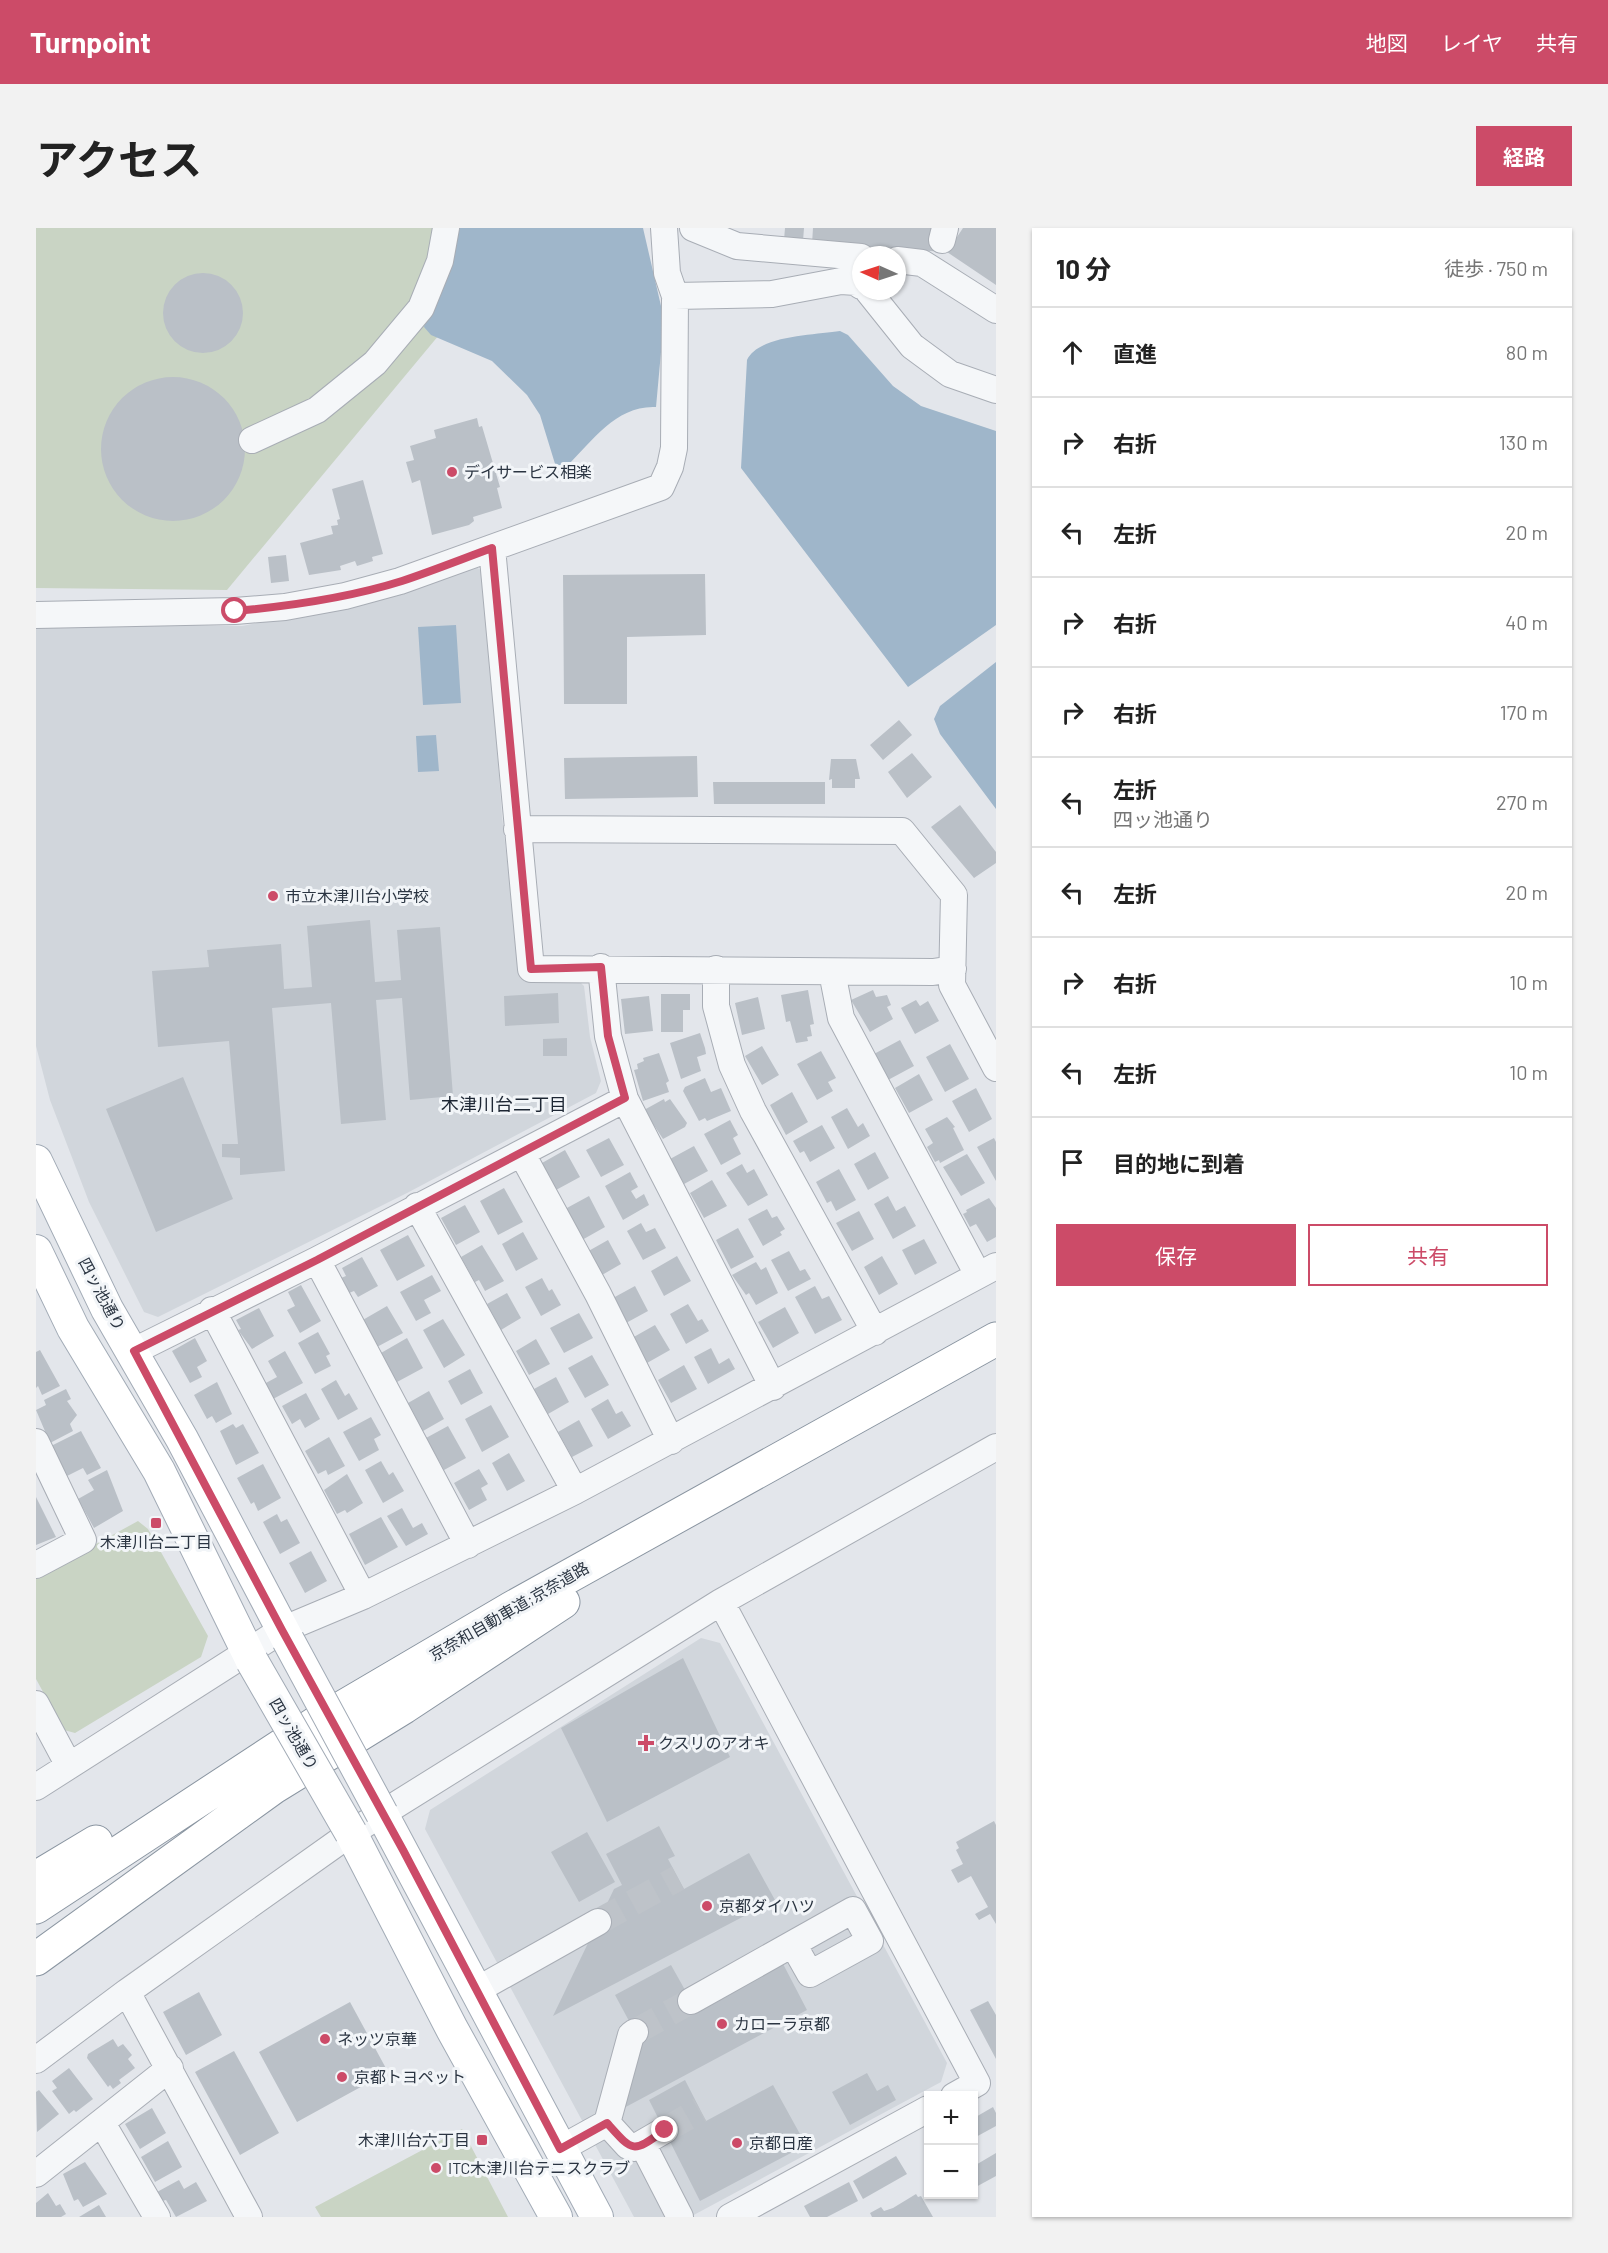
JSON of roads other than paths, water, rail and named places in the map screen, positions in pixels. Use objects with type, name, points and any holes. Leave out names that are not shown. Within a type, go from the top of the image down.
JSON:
[{"type":"highway","name":"京奈和自動車道;京奈道路","points":[[36,1891],[309,1712],[502,1598],[883,1385],[996,1326]]},
{"type":"highway","name":"京奈和自動車道;京奈道路","points":[[36,1907],[316,1723],[510,1609],[996,1338]]},
{"type":"highway","points":[[36,1959],[274,1787],[414,1701],[670,1533],[758,1470]]},
{"type":"highway","points":[[36,1878],[309,1712]]},
{"type":"main road","name":"四ッ池通り","points":[[36,1161],[107,1309],[134,1351],[597,2217]]},
{"type":"main road","name":"四ッ池通り","points":[[36,1251],[73,1328],[159,1471],[250,1657],[351,1833],[452,2029],[556,2217]]},
{"type":"street","points":[[252,440],[317,410],[375,363],[422,308],[440,261],[446,228]]},
{"type":"street","points":[[36,615],[235,611],[285,607],[345,596],[400,581],[661,487],[670,467],[674,448],[675,296],[667,273],[664,228]]},
{"type":"street","points":[[693,228],[736,246],[852,256]]},
{"type":"street","points":[[906,261],[922,263],[940,248],[996,310]]},
{"type":"street","points":[[675,296],[772,294],[841,281],[852,282]]},
{"type":"street","points":[[875,300],[912,346],[950,374],[996,390]]},
{"type":"street","points":[[492,548],[531,969],[601,967],[832,972],[933,972],[953,969]]},
{"type":"street","points":[[517,829],[902,831],[954,895],[952,985],[996,1068]]},
{"type":"street","points":[[601,967],[608,1036],[625,1098],[773,1387]]},
{"type":"street","points":[[716,969],[716,1006],[732,1065],[753,1111],[875,1332]]},
{"type":"street","points":[[36,1787],[285,1635],[575,1491],[773,1387],[987,1270],[841,1018],[832,972]]},
{"type":"street","points":[[134,1351],[212,1310],[317,1260],[625,1098]]},
{"type":"street","points":[[522,1154],[598,1294],[671,1441]]},
{"type":"street","points":[[417,1206],[575,1491]]},
{"type":"street","points":[[317,1260],[468,1545]]},
{"type":"street","points":[[212,1310],[363,1596]]},
{"type":"street","points":[[36,1442],[84,1540],[36,1565]]},
{"type":"street","points":[[36,2060],[127,1992],[351,1833],[721,1602],[996,1448]]},
{"type":"street","points":[[721,1602],[977,2083],[963,2091]]},
{"type":"street","points":[[36,1704],[69,1766]]},
{"type":"street","points":[[477,1990],[598,1922]]},
{"type":"street","points":[[691,2001],[793,1944]]},
{"type":"street","points":[[127,1992],[249,2217]]},
{"type":"street","points":[[560,2149],[607,2123],[631,2035],[635,2032]]},
{"type":"street","points":[[36,2174],[170,2068]]},
{"type":"street","points":[[730,2217],[924,2111]]},
{"type":"street","points":[[102,2123],[157,2217]]},
{"type":"street","points":[[607,2123],[628,2146],[643,2145],[665,2130]]},
{"type":"street","points":[[643,2145],[680,2217]]},
{"type":"water","points":[[460,228],[643,228],[664,319],[656,407],[642,408],[618,418],[596,435],[567,466],[559,469],[556,467],[540,415],[527,395],[492,361],[431,335],[424,327]]},
{"type":"water","points":[[840,331],[848,335],[893,386],[921,406],[996,431],[996,625],[908,687],[741,468],[747,360],[763,345],[775,341]]},
{"type":"water","points":[[456,625],[461,703],[423,705],[418,627]]},
{"type":"water","points":[[996,662],[996,809],[940,734],[934,719],[940,706]]},
{"type":"water","points":[[436,735],[439,771],[418,772],[416,736]]},
{"type":"tunnel","points":[[598,1922],[678,1878]]},
{"type":"tunnel","points":[[635,2032],[691,2001]]},
{"type":"tunnel","points":[[665,2130],[700,2110]]},
{"type":"place","name":"デイサービス相楽","points":[[452,472]]},
{"type":"place","name":"市立木津川台小学校","points":[[273,896]]},
{"type":"place","name":"木津川台二丁目","points":[[156,1523]]},
{"type":"place","name":"クスリのアオキ","points":[[646,1743]]},
{"type":"place","name":"京都ダイハツ","points":[[707,1906]]},
{"type":"place","name":"カローラ京都","points":[[722,2024]]},
{"type":"place","name":"ネッツ京華","points":[[325,2039]]},
{"type":"place","name":"京都トヨペット","points":[[342,2077]]},
{"type":"place","name":"木津川台六丁目","points":[[482,2140]]},
{"type":"place","name":"京都日産","points":[[737,2143]]},
{"type":"place","name":"ITC木津川台テニスクラブ","points":[[436,2168]]},
{"type":"district","name":"木津川台二丁目","points":[[504,1105]]}]
